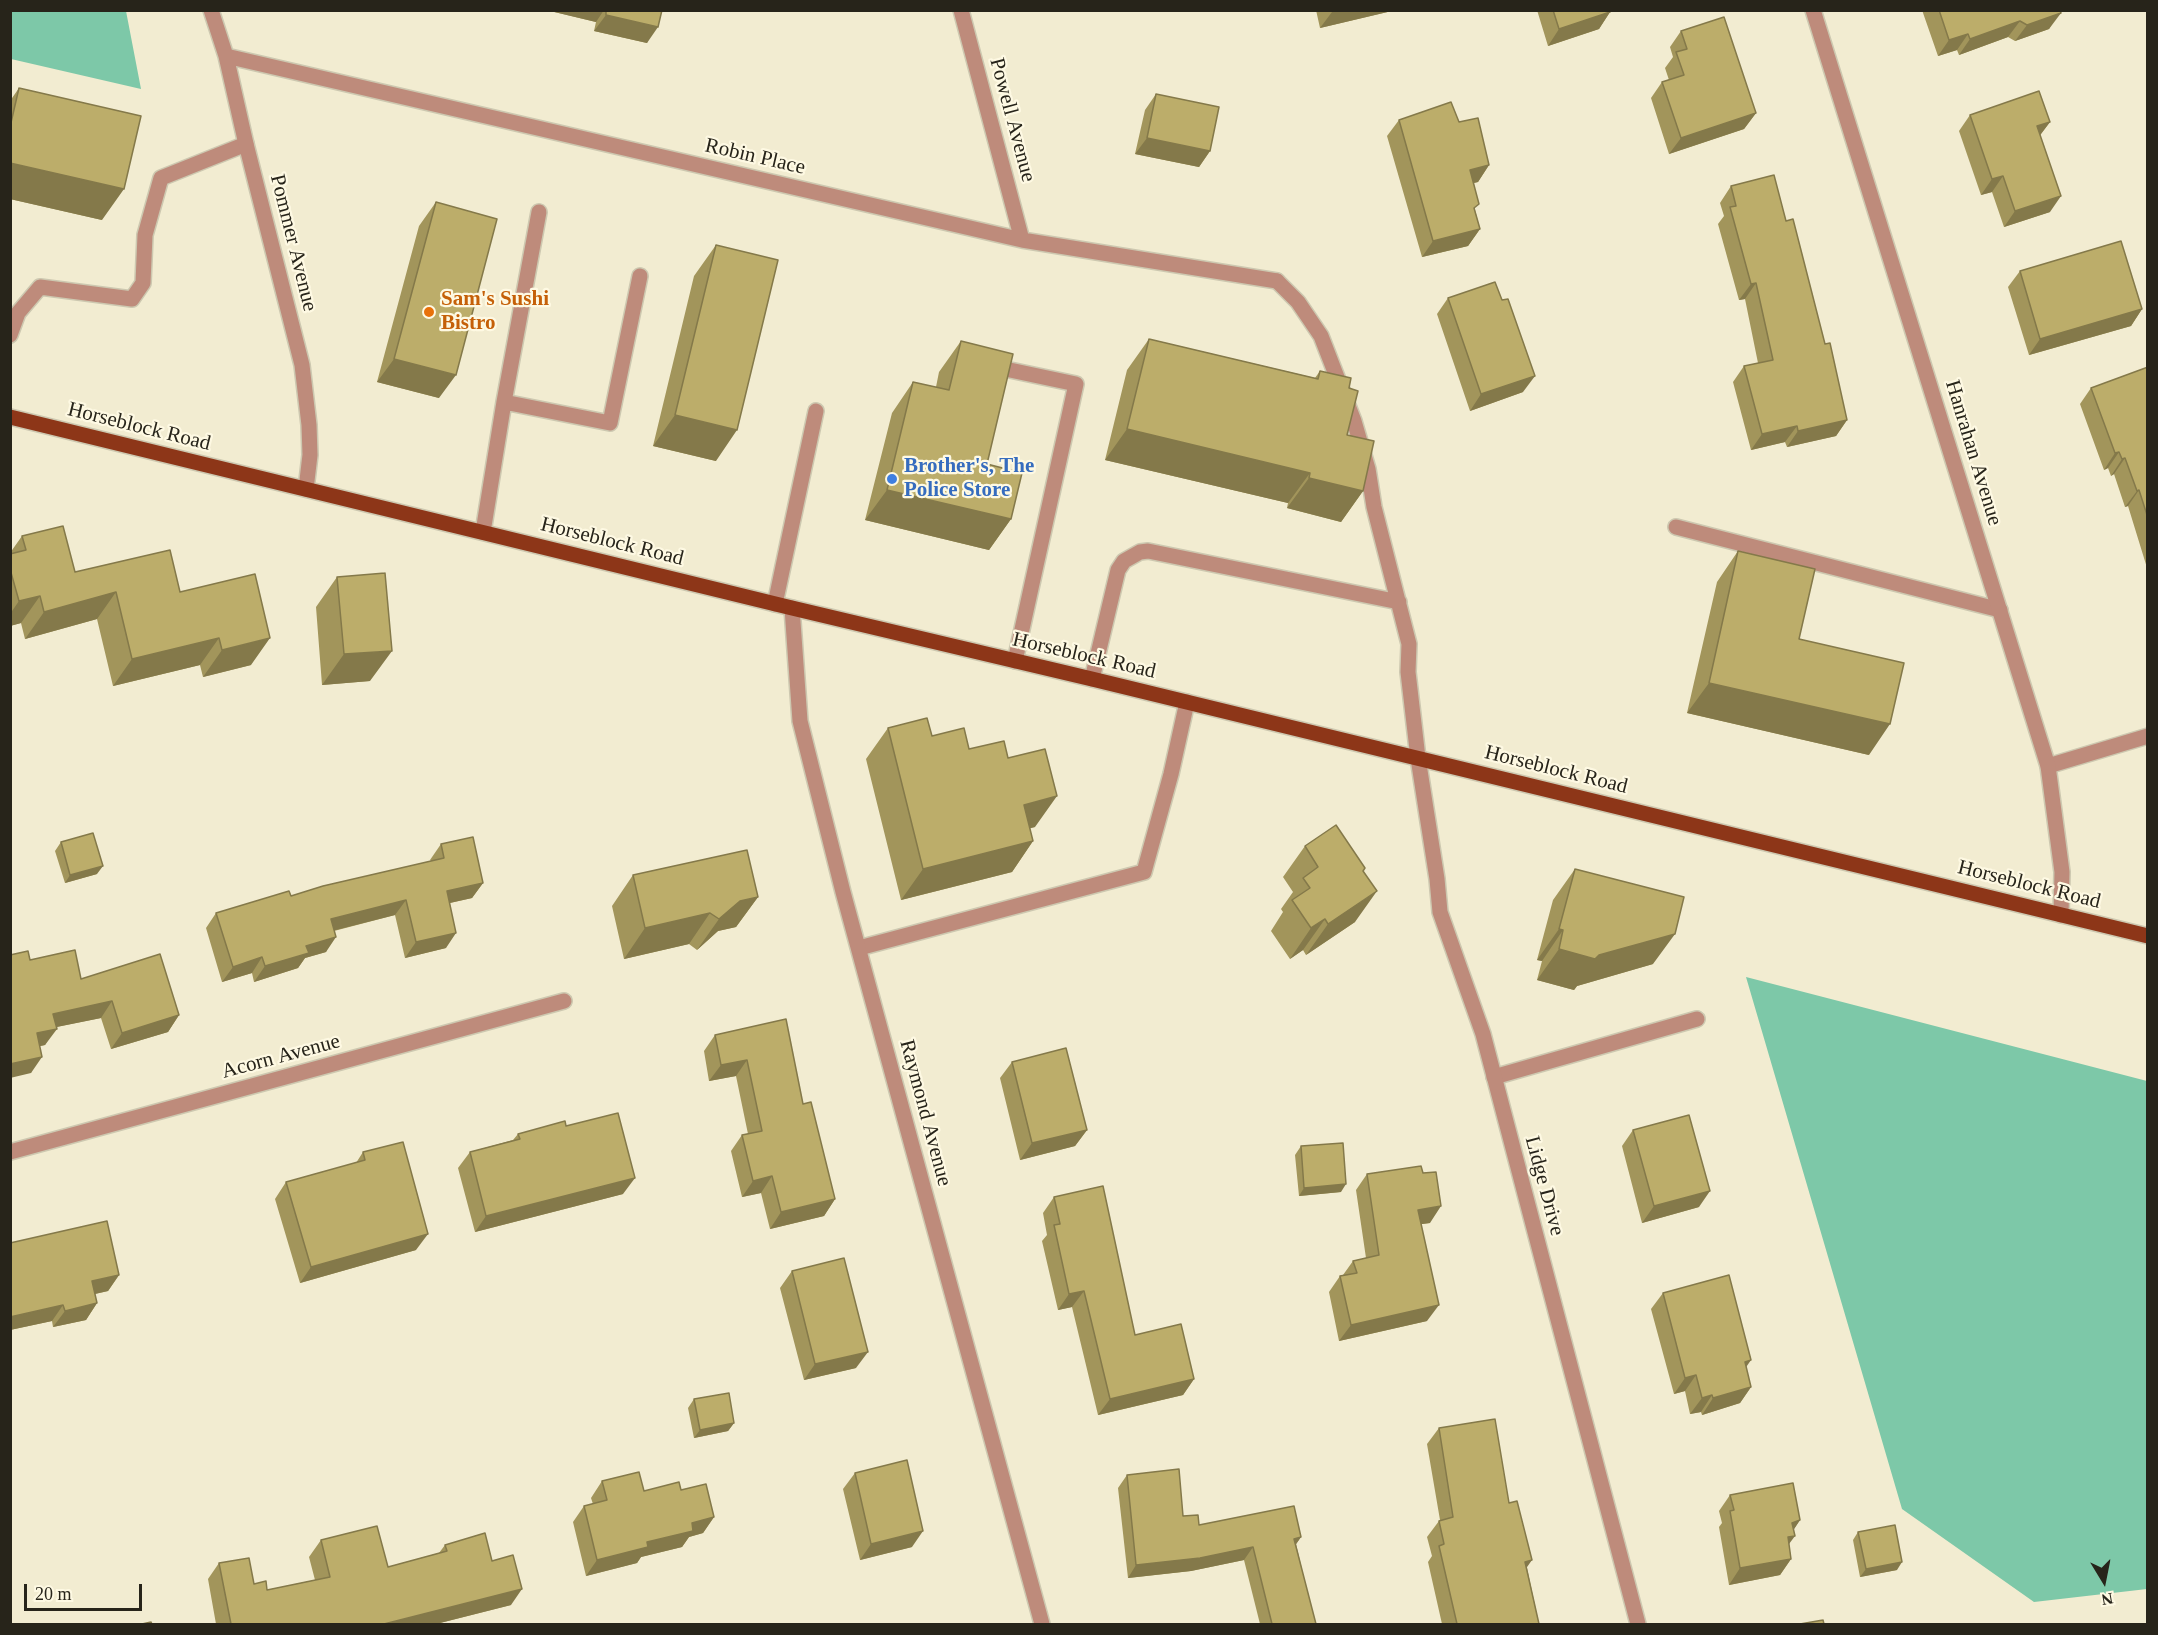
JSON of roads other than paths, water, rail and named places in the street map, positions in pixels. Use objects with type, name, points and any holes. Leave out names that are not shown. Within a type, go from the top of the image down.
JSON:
[{"type":"main road","name":"Horseblock Road","points":[[10,417],[2148,936]]},
{"type":"street","name":"Pommer Avenue","points":[[211,10],[226,56],[302,365],[309,424],[310,455],[306,489]]},
{"type":"street","name":"Powell Avenue","points":[[961,10],[1022,240]]},
{"type":"street","name":"Hanrahan Avenue","points":[[1813,10],[2048,766],[2062,872],[2061,915]]},
{"type":"street","name":"Robin Place","points":[[226,56],[1022,240],[1278,281]]},
{"type":"street","points":[[10,335],[18,313],[40,287],[132,299],[143,283],[145,235],[161,178],[246,144]]},
{"type":"street","points":[[483,532],[539,212]]},
{"type":"street","points":[[504,402],[610,423],[640,276]]},
{"type":"street","name":"Lidge Drive","points":[[1278,281],[1310,317],[1328,351],[1354,421],[1368,469],[1374,507],[1409,644],[1408,672],[1440,912],[1483,1034],[1638,1624]]},
{"type":"street","points":[[971,362],[1076,384],[1015,661]]},
{"type":"street","points":[[775,604],[816,411]]},
{"type":"street","points":[[1676,527],[2000,610]]},
{"type":"street","points":[[1092,679],[1118,570],[1124,561],[1140,552],[1148,551],[1399,602]]},
{"type":"street","name":"Raymond Avenue","points":[[792,608],[800,721],[1042,1624]]},
{"type":"street","points":[[859,948],[1144,872],[1171,774],[1187,702]]},
{"type":"street","points":[[2048,766],[2148,736]]},
{"type":"street","name":"Acorn Avenue","points":[[10,1152],[564,1001]]},
{"type":"street","points":[[1494,1077],[1697,1019]]},
{"type":"place","name":"Sam's Sushi Bistro","points":[[429,312]]},
{"type":"place","name":"Brother's, The Police Store","points":[[892,479]]}]
